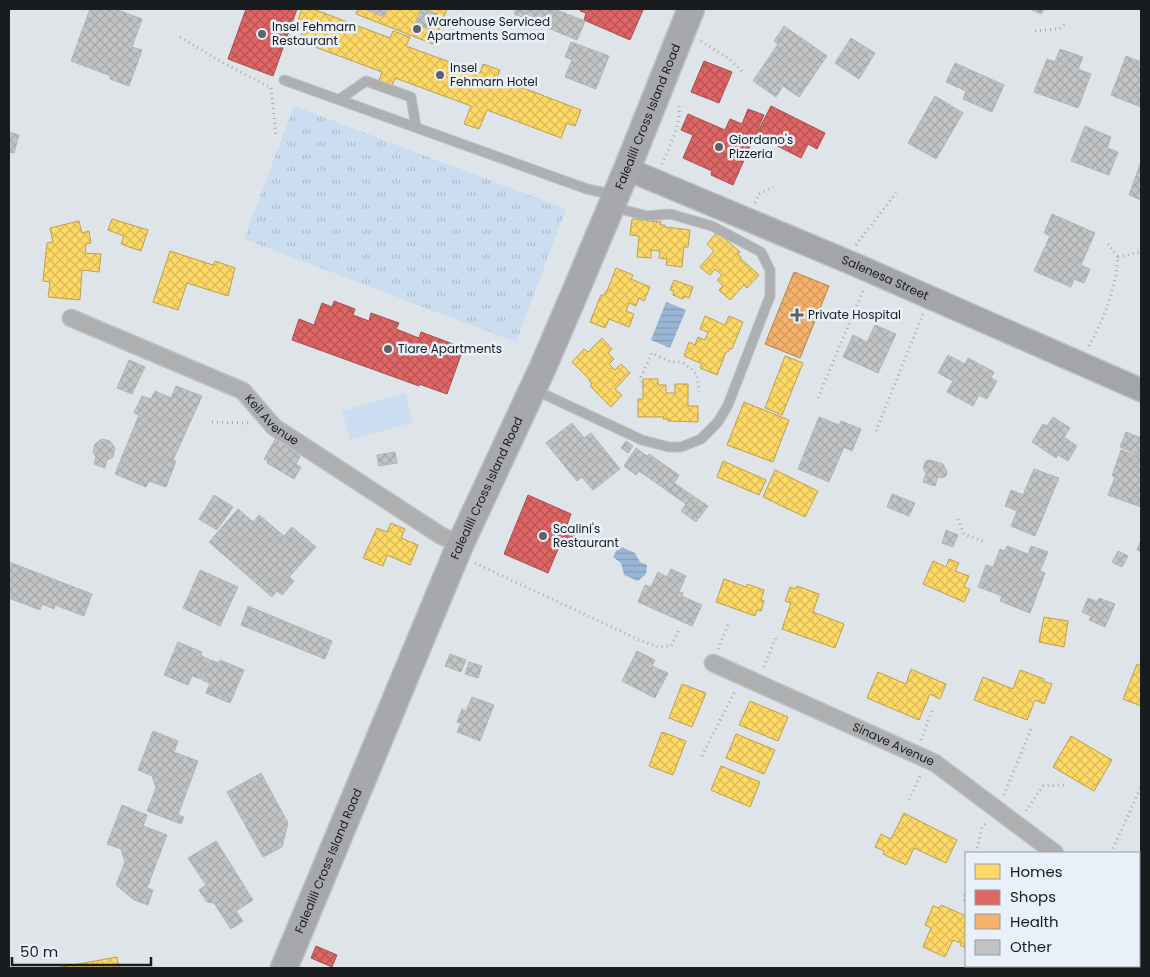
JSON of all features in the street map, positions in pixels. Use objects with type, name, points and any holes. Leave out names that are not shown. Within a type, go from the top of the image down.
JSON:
[{"type":"main road","name":"Falealili Cross Island Road","points":[[284,968],[458,550],[574,295],[687,20]]},
{"type":"main road","name":"Salenesa Street","points":[[627,169],[870,271],[1141,390]]},
{"type":"street","name":"Keil Avenue","points":[[71,318],[243,391],[274,427],[440,535],[458,550]]},
{"type":"street","name":"Sinave Avenue","points":[[713,663],[935,763],[1054,852]]},
{"type":"lane","points":[[284,80],[587,190],[647,216],[670,214],[712,226],[761,252],[770,270],[770,296],[728,405],[718,422],[701,439],[681,447],[669,447],[642,440],[532,389]]},
{"type":"lane","points":[[340,99],[366,81],[375,84],[410,97],[416,127]]},
{"type":"path","points":[[687,20],[703,42],[729,59],[744,73]]},
{"type":"path","points":[[1035,31],[1059,29],[1067,22]]},
{"type":"path","points":[[180,36],[218,60],[271,88]]},
{"type":"path","points":[[271,88],[284,80]]},
{"type":"path","points":[[271,88],[276,136]]},
{"type":"path","points":[[654,180],[677,126],[680,108],[675,98],[659,90]]},
{"type":"path","points":[[841,259],[872,226],[896,193]]},
{"type":"path","points":[[1080,362],[1099,328],[1117,277],[1118,257],[1108,244]]},
{"type":"path","points":[[1118,257],[1141,252]]},
{"type":"path","points":[[818,398],[870,271]]},
{"type":"path","points":[[876,431],[930,297]]},
{"type":"path","points":[[643,387],[641,377],[652,353],[671,362],[682,362],[689,367],[697,375],[699,392]]},
{"type":"path","points":[[212,422],[272,424]]},
{"type":"path","points":[[958,520],[964,534],[985,542]]},
{"type":"path","points":[[458,550],[658,647],[671,646],[679,630]]},
{"type":"path","points":[[713,663],[729,622]]},
{"type":"path","points":[[702,756],[776,637]]},
{"type":"path","points":[[909,800],[933,708]]},
{"type":"path","points":[[976,852],[982,827],[998,810],[1031,729]]},
{"type":"path","points":[[1017,824],[1043,786],[1065,785]]},
{"type":"path","points":[[1111,852],[1141,787]]},
{"type":"path","points":[[964,901],[965,896]]},
{"type":"green space","points":[[294,106],[566,209],[516,342],[244,239]]},
{"type":"green space","points":[[405,393],[413,422],[350,440],[342,411]]},
{"type":"shaded area","points":[[666,302],[686,310],[670,348],[651,340]]},
{"type":"shaded area","points":[[619,546],[635,553],[640,562],[647,565],[646,574],[638,581],[624,575],[621,563],[613,557]]},
{"type":"building: Homes","name":"Insel Fehmarn Hotel","points":[[302,9],[313,9],[390,38],[393,31],[410,37],[406,46],[480,73],[483,64],[500,70],[497,78],[581,110],[575,126],[567,123],[561,138],[487,110],[479,129],[464,124],[471,106],[395,78],[389,94],[376,89],[382,72],[299,41],[305,26],[297,23]]},
{"type":"building: Homes","name":"Warehouse Serviced Apartments Samoa","points":[[358,9],[447,9],[433,44],[356,14]]},
{"type":"building: Homes","points":[[112,219],[148,230],[141,251],[121,244],[124,236],[108,230]]},
{"type":"building: Homes","points":[[632,219],[661,222],[660,225],[665,225],[665,227],[690,230],[688,247],[684,247],[682,267],[666,265],[667,259],[659,258],[660,251],[651,250],[651,258],[637,257],[639,236],[630,235]]},
{"type":"building: Homes","points":[[79,221],[82,233],[89,231],[91,243],[86,244],[85,253],[101,254],[99,272],[82,270],[80,300],[48,297],[50,282],[43,281],[47,243],[53,242],[50,228]]},
{"type":"building: Homes","points":[[717,232],[740,252],[737,254],[740,258],[759,275],[747,288],[744,285],[730,300],[719,290],[723,286],[717,280],[722,275],[715,269],[710,275],[700,267],[714,251],[707,244]]},
{"type":"building: Homes","points":[[170,251],[213,265],[215,261],[235,268],[228,296],[187,283],[178,310],[153,302]]},
{"type":"building: Homes","points":[[616,268],[633,275],[631,279],[650,287],[644,301],[639,298],[636,306],[629,303],[626,311],[634,314],[629,327],[609,319],[605,328],[590,322],[601,295],[604,295],[607,291]]},
{"type":"building: Homes","points":[[674,280],[693,287],[689,298],[684,296],[683,299],[673,295],[674,291],[670,290]]},
{"type":"building: Homes","points":[[705,316],[725,325],[729,316],[743,322],[732,349],[730,348],[726,352],[717,375],[700,368],[702,364],[684,356],[689,342],[695,345],[698,337],[705,340],[708,332],[700,329]]},
{"type":"building: Homes","points":[[602,338],[612,349],[608,353],[614,359],[609,364],[615,370],[621,364],[630,373],[615,389],[622,395],[611,407],[590,386],[592,384],[590,380],[572,362],[584,349],[588,352]]},
{"type":"building: Homes","points":[[785,356],[803,363],[782,415],[765,408]]},
{"type":"building: Homes","points":[[643,379],[658,379],[658,385],[666,385],[666,393],[675,393],[675,384],[688,384],[688,406],[698,406],[698,422],[668,421],[668,419],[663,419],[664,417],[638,417],[638,399],[643,399]]},
{"type":"building: Homes","points":[[744,402],[789,420],[773,462],[727,445]]},
{"type":"building: Homes","points":[[723,461],[766,480],[759,495],[717,477]]},
{"type":"building: Homes","points":[[775,470],[818,491],[805,517],[763,497]]},
{"type":"building: Homes","points":[[391,523],[405,529],[401,538],[418,545],[410,565],[387,555],[383,566],[363,558],[377,528],[387,532]]},
{"type":"building: Homes","points":[[949,559],[959,563],[955,571],[969,576],[964,587],[970,589],[964,602],[923,584],[933,561],[946,567]]},
{"type":"building: Homes","points":[[724,579],[746,587],[747,584],[764,590],[761,600],[764,601],[761,611],[757,610],[755,616],[716,602]]},
{"type":"building: Homes","points":[[797,586],[819,594],[813,612],[844,624],[835,648],[782,629],[791,603],[785,601],[790,587],[796,589]]},
{"type":"building: Homes","points":[[1044,617],[1068,621],[1064,647],[1039,642]]},
{"type":"building: Homes","points":[[1137,664],[1141,666],[1141,706],[1123,699]]},
{"type":"building: Homes","points":[[911,669],[946,684],[940,699],[930,694],[919,720],[867,698],[878,672],[906,684]]},
{"type":"building: Homes","points":[[1020,670],[1052,684],[1044,704],[1035,700],[1027,720],[974,700],[983,677],[1013,689]]},
{"type":"building: Homes","points":[[682,684],[706,693],[692,727],[669,718]]},
{"type":"building: Homes","points":[[750,701],[788,717],[778,741],[739,725]]},
{"type":"building: Homes","points":[[662,732],[686,741],[673,775],[649,766]]},
{"type":"building: Homes","points":[[736,734],[775,750],[764,774],[726,758]]},
{"type":"building: Homes","points":[[1071,736],[1112,760],[1094,791],[1053,767]]},
{"type":"building: Homes","points":[[721,766],[760,782],[750,807],[711,790]]},
{"type":"building: Homes","points":[[904,813],[957,840],[946,863],[914,848],[906,865],[883,854],[884,851],[875,847],[881,834],[891,839]]},
{"type":"building: Homes","points":[[941,905],[965,916],[965,948],[960,945],[961,943],[953,940],[945,957],[923,947],[931,928],[925,925],[933,906],[939,908]]},
{"type":"building: Homes","points":[[1141,922],[1141,968],[1028,968],[1140,967]]},
{"type":"building: Homes","points":[[117,957],[119,968],[56,968]]},
{"type":"building: Shops","name":"Insel Fehmarn Restaurant","points":[[246,9],[297,9],[273,76],[228,59]]},
{"type":"building: Shops","points":[[581,9],[643,10],[630,40],[584,20],[586,13],[580,11]]},
{"type":"building: Shops","points":[[704,61],[732,72],[719,103],[691,92]]},
{"type":"building: Shops","points":[[771,106],[825,133],[817,149],[808,144],[801,158],[756,135]]},
{"type":"building: Shops","name":"Giordano's Pizzeria","points":[[748,109],[764,115],[733,185],[711,175],[712,171],[683,158],[693,135],[681,130],[688,114],[725,130],[730,119],[742,124]]},
{"type":"building: Shops","name":"Tiare Apartments","points":[[334,301],[355,309],[353,315],[369,321],[371,313],[399,323],[396,329],[419,338],[421,332],[461,347],[459,351],[462,352],[447,394],[419,384],[419,386],[292,340],[299,319],[314,325],[322,303],[332,307]]},
{"type":"building: Shops","name":"Scalini's Restaurant","points":[[528,495],[571,514],[567,525],[577,529],[570,546],[561,542],[548,573],[504,554]]},
{"type":"building: Shops","points":[[316,946],[337,955],[332,967],[311,958]]},
{"type":"building: Health","name":"Private Hospital","points":[[794,272],[829,286],[800,358],[765,344]]},
{"type":"building: Other","points":[[90,9],[115,9],[142,19],[132,47],[142,50],[129,86],[110,79],[111,76],[71,61]]},
{"type":"building: Other","points":[[365,9],[387,9],[384,17]]},
{"type":"building: Other","points":[[421,9],[438,14],[432,30],[415,24]]},
{"type":"building: Other","points":[[516,9],[554,9],[585,21],[577,40],[514,14]]},
{"type":"building: Other","points":[[1030,9],[1044,9],[1041,14]]},
{"type":"building: Other","points":[[784,26],[827,56],[799,97],[783,86],[776,97],[753,81],[778,44],[774,41]]},
{"type":"building: Other","points":[[851,38],[875,53],[859,79],[835,63]]},
{"type":"building: Other","points":[[571,42],[609,56],[596,89],[565,77],[572,60],[565,57]]},
{"type":"building: Other","points":[[1060,49],[1083,57],[1078,69],[1091,74],[1078,108],[1034,92],[1047,59],[1055,62]]},
{"type":"building: Other","points":[[1126,56],[1141,62],[1141,107],[1111,95]]},
{"type":"building: Other","points":[[955,63],[1004,85],[992,112],[963,99],[966,91],[946,82]]},
{"type":"building: Other","points":[[935,96],[963,113],[936,159],[908,143]]},
{"type":"building: Other","points":[[1085,126],[1111,137],[1107,148],[1118,152],[1109,175],[1071,161]]},
{"type":"building: Other","points":[[9,132],[19,135],[14,153],[9,152]]},
{"type":"building: Other","points":[[1141,162],[1141,200],[1129,195]]},
{"type":"building: Other","points":[[1052,214],[1095,233],[1081,265],[1090,269],[1084,283],[1074,279],[1071,287],[1034,271],[1050,236],[1044,233]]},
{"type":"building: Other","points":[[875,325],[896,334],[878,373],[843,357],[853,335],[867,342]]},
{"type":"building: Other","points":[[948,355],[965,364],[968,358],[994,372],[991,378],[997,381],[987,399],[979,395],[973,406],[947,392],[953,381],[938,373]]},
{"type":"building: Other","points":[[129,360],[145,367],[132,394],[117,388]]},
{"type":"building: Other","points":[[176,386],[202,396],[173,460],[176,461],[166,487],[149,481],[146,487],[115,474],[139,415],[134,413],[142,396],[151,399],[155,391],[171,398]]},
{"type":"building: Other","points":[[819,417],[839,425],[841,421],[861,429],[852,451],[844,447],[829,482],[798,469]]},
{"type":"building: Other","points":[[1053,417],[1070,428],[1064,437],[1077,446],[1068,461],[1058,455],[1056,458],[1032,442],[1043,424],[1047,426]]},
{"type":"building: Other","points":[[572,423],[584,438],[591,433],[620,469],[593,490],[582,477],[577,481],[546,443]]},
{"type":"building: Other","points":[[1126,432],[1141,438],[1141,456],[1120,447]]},
{"type":"building: Other","points":[[276,438],[302,453],[296,464],[301,467],[294,479],[267,463],[268,461],[264,459]]},
{"type":"building: Other","points":[[102,439],[110,441],[115,448],[113,457],[107,460],[105,468],[94,464],[96,457],[93,452],[95,444]]},
{"type":"building: Other","points":[[626,441],[633,446],[628,453],[621,448]]},
{"type":"building: Other","points":[[636,448],[647,456],[649,454],[679,475],[674,483],[708,506],[696,522],[681,511],[686,504],[639,471],[636,475],[624,466]]},
{"type":"building: Other","points":[[1121,450],[1141,457],[1141,507],[1108,495],[1115,477],[1112,476]]},
{"type":"building: Other","points":[[395,452],[397,463],[379,466],[377,455]]},
{"type":"building: Other","points":[[930,460],[943,464],[947,472],[946,476],[938,477],[935,486],[923,482],[926,473],[923,468],[926,461]]},
{"type":"building: Other","points":[[1034,469],[1059,478],[1035,536],[1011,526],[1017,511],[1005,506],[1011,490],[1023,495]]},
{"type":"building: Other","points":[[892,494],[915,503],[909,516],[887,507]]},
{"type":"building: Other","points":[[214,495],[233,507],[217,530],[199,519]]},
{"type":"building: Other","points":[[238,509],[253,522],[259,515],[284,536],[292,527],[316,547],[289,577],[294,581],[282,595],[277,591],[272,597],[209,542]]},
{"type":"building: Other","points":[[946,530],[958,535],[953,547],[942,543]]},
{"type":"building: Other","points":[[1141,540],[1141,552],[1137,550]]},
{"type":"building: Other","points":[[1007,546],[1028,554],[1031,546],[1048,552],[1040,571],[1045,573],[1030,613],[1000,601],[1002,596],[978,587],[986,565],[993,567],[1000,549],[1005,551]]},
{"type":"building: Other","points":[[1118,551],[1128,556],[1122,567],[1112,562]]},
{"type":"building: Other","points":[[9,562],[92,594],[84,616],[55,605],[54,609],[42,604],[40,610],[9,598]]},
{"type":"building: Other","points":[[671,569],[686,576],[679,592],[683,593],[682,596],[702,605],[692,626],[638,602],[645,585],[651,587],[658,572],[667,577]]},
{"type":"building: Other","points":[[200,570],[238,587],[220,626],[183,608]]},
{"type":"building: Other","points":[[1088,598],[1097,602],[1099,598],[1115,604],[1105,627],[1089,620],[1091,616],[1082,612]]},
{"type":"building: Other","points":[[248,606],[332,641],[325,659],[241,625]]},
{"type":"building: Other","points":[[178,642],[202,652],[201,656],[209,659],[201,679],[192,676],[188,685],[164,675]]},
{"type":"building: Other","points":[[637,651],[655,660],[652,666],[668,673],[655,698],[622,681]]},
{"type":"building: Other","points":[[450,654],[466,660],[461,672],[445,666]]},
{"type":"building: Other","points":[[210,660],[218,663],[220,660],[244,670],[230,703],[206,693],[210,683],[202,680]]},
{"type":"building: Other","points":[[469,662],[482,666],[478,678],[465,674]]},
{"type":"building: Other","points":[[472,697],[494,705],[480,741],[457,732],[461,723],[457,722],[462,709],[466,711]]},
{"type":"building: Other","points":[[153,731],[178,741],[174,752],[198,761],[178,815],[184,817],[181,824],[147,811],[156,788],[152,776],[138,770]]},
{"type":"building: Other","points":[[261,773],[288,823],[282,847],[263,857],[227,792]]},
{"type":"building: Other","points":[[122,805],[147,815],[143,826],[167,835],[147,888],[153,890],[148,905],[134,900],[116,885],[125,862],[121,849],[107,844]]},
{"type":"building: Other","points":[[216,841],[253,900],[236,911],[243,921],[231,929],[214,903],[207,902],[199,890],[206,885],[188,858]]},
{"type":"place","name":"Warehouse Serviced Apartments Samoa","points":[[417,29]]},
{"type":"place","name":"Insel Fehmarn Restaurant","points":[[262,34]]},
{"type":"place","name":"Insel Fehmarn Hotel","points":[[440,75]]},
{"type":"place","name":"Giordano's Pizzeria","points":[[719,147]]},
{"type":"place","name":"Private Hospital","points":[[797,315]]},
{"type":"place","name":"Tiare Apartments","points":[[388,349]]},
{"type":"place","name":"Scalini's Restaurant","points":[[543,536]]}]
